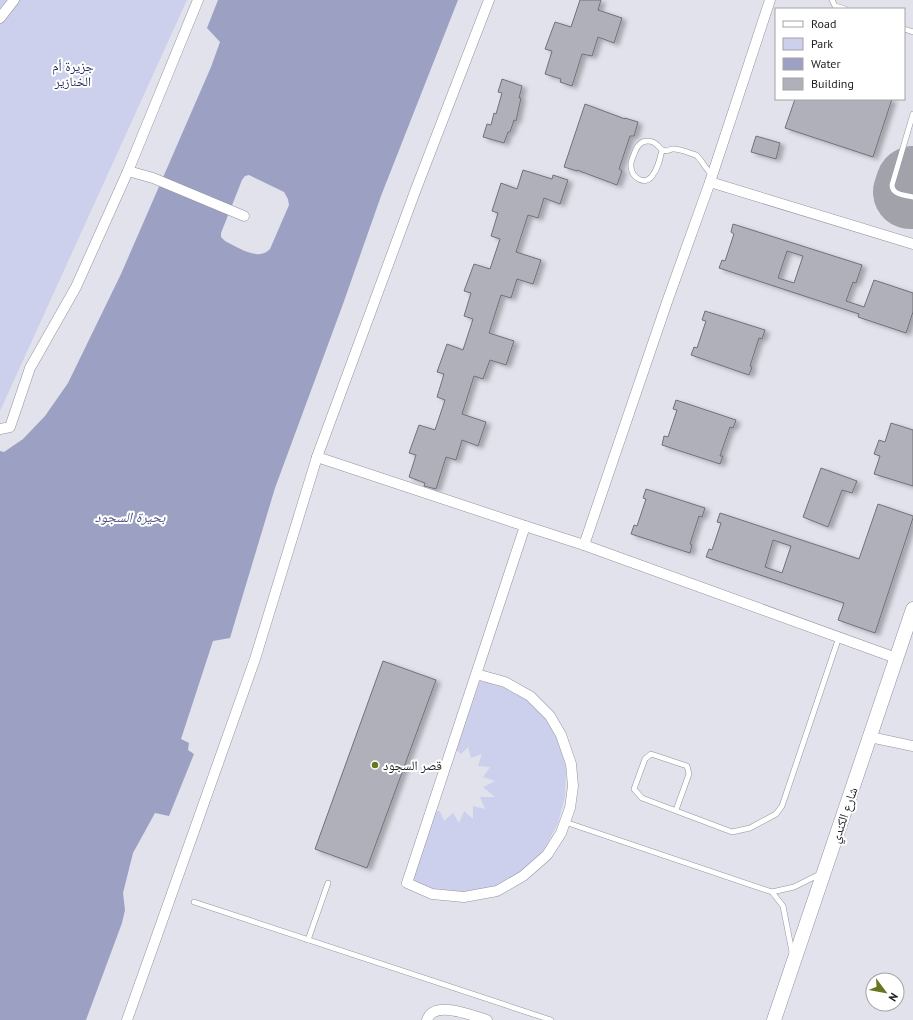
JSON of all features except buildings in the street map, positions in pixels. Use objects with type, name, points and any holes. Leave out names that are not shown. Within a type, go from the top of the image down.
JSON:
[{"type":"street","points":[[0,18],[14,0]]},
{"type":"street","points":[[0,429],[10,427],[30,368],[76,287],[128,171],[198,0]]},
{"type":"street","points":[[126,1020],[255,659],[317,457],[416,189],[489,0]]},
{"type":"street","points":[[584,544],[667,302],[712,178],[770,0]]},
{"type":"street","points":[[128,171],[153,178],[244,216]]},
{"type":"street","points":[[712,178],[913,244]]},
{"type":"street","points":[[317,457],[584,544],[896,658]]},
{"type":"street","points":[[476,674],[505,682],[530,696],[550,716],[561,735],[571,764],[573,786],[570,808],[561,833],[547,855],[523,876],[496,892],[464,897],[432,894],[407,883],[476,674],[525,526]]},
{"type":"street","name":"شارع الكندي","points":[[774,1020],[913,610]]},
{"type":"street","points":[[870,737],[913,746]]},
{"type":"street","points":[[427,1020],[434,1011],[449,1010],[460,1011],[486,1020]]},
{"type":"lane","points":[[832,0],[835,6],[842,8]]},
{"type":"lane","points":[[913,114],[892,185],[894,192],[913,197]]},
{"type":"lane","points":[[662,150],[660,160],[652,177],[647,181],[640,181],[633,174],[631,164],[636,149],[642,142],[648,141],[659,146],[662,150],[678,150],[696,156],[699,158],[712,178]]},
{"type":"lane","points":[[676,810],[689,774],[687,766],[651,754],[645,759],[634,789],[642,798],[732,832],[750,828],[776,814],[782,806],[839,638]]},
{"type":"lane","points":[[566,822],[772,892],[794,887],[824,871]]},
{"type":"lane","points":[[308,940],[328,883]]},
{"type":"lane","points":[[772,892],[783,906],[794,962]]},
{"type":"lane","points":[[194,902],[551,1020]]},
{"type":"green space","name":"جزيرة أم الخنازير","points":[[0,0],[187,0],[0,411]]},
{"type":"green space","points":[[480,681],[495,683],[523,698],[546,715],[559,740],[566,768],[565,796],[558,823],[545,848],[526,869],[503,885],[476,893],[448,893],[430,888],[412,880],[435,811],[440,811],[444,821],[453,813],[459,823],[464,811],[473,819],[473,806],[485,809],[480,797],[495,797],[483,787],[495,781],[483,777],[490,767],[478,766],[482,754],[471,758],[468,747],[461,754],[456,750]]},
{"type":"water","name":"بحيرة السجود","points":[[218,0],[458,0],[381,196],[275,488],[230,638],[213,641],[181,739],[189,743],[188,750],[194,754],[169,816],[155,813],[133,853],[123,893],[125,910],[122,923],[86,1020],[0,1020],[0,451],[4,452],[23,439],[45,416],[68,383],[121,274],[211,67],[220,42],[207,28]],"holes":[[[249,175],[284,192],[288,199],[289,205],[270,249],[265,253],[254,254],[242,250],[225,241],[221,237],[221,233],[242,180],[245,176]]]},
{"type":"runway","points":[[910,192],[913,183]]},
{"type":"place","name":"قصر السجود","points":[[375,765]]}]
